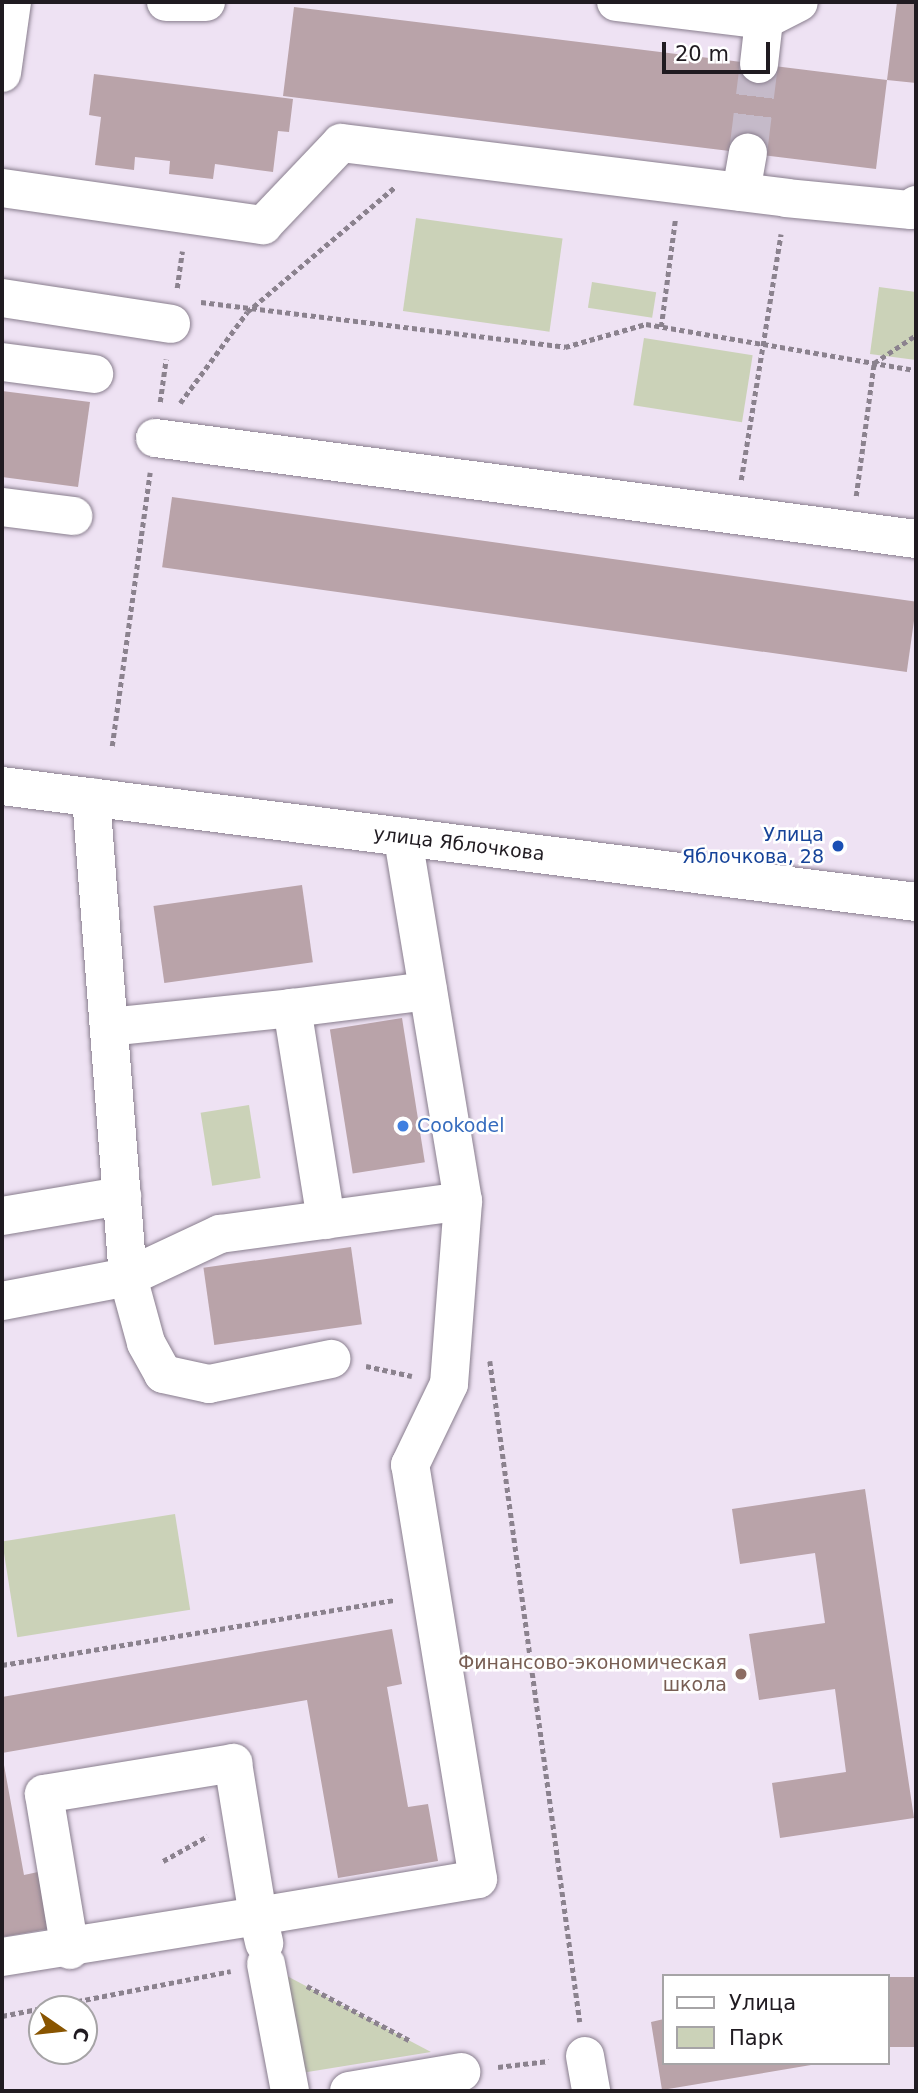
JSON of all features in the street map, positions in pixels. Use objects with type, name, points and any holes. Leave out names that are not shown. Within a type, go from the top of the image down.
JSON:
[{"type":"street","points":[[2,73],[12,2]]},
{"type":"street","points":[[166,2],[206,2]]},
{"type":"street","points":[[615,2],[764,11],[799,2]]},
{"type":"street","points":[[759,64],[764,11]]},
{"type":"street","points":[[2,188],[263,225],[341,143],[786,198],[914,209]]},
{"type":"street","points":[[741,192],[748,153]]},
{"type":"street","points":[[2,298],[182,312]]},
{"type":"street","points":[[2,362],[93,374]]},
{"type":"street","points":[[155,438],[916,538]]},
{"type":"street","points":[[2,507],[73,516]]},
{"type":"street","name":"улица Яблочкова","points":[[2,786],[916,902]]},
{"type":"street","points":[[91,797],[128,1277],[146,1343],[163,1374],[209,1384],[331,1359]]},
{"type":"street","points":[[2,1957],[70,1950],[263,1941],[478,1879],[410,1465],[449,1384],[463,1201],[402,837]]},
{"type":"street","points":[[109,1027],[292,1009],[428,991]]},
{"type":"street","points":[[292,1009],[326,1220]]},
{"type":"street","points":[[2,1216],[122,1196]]},
{"type":"street","points":[[2,1301],[128,1277],[220,1234],[463,1201]]},
{"type":"street","points":[[70,1950],[44,1794],[233,1763],[290,2091]]},
{"type":"street","points":[[349,2091],[461,2072]]},
{"type":"path","points":[[155,438],[247,312],[398,185],[411,187]]},
{"type":"path","points":[[661,327],[679,185]]},
{"type":"path","points":[[735,514],[765,345],[786,198]]},
{"type":"path","points":[[112,746],[155,438],[182,312],[188,215]]},
{"type":"path","points":[[661,222],[675,224]]},
{"type":"path","points":[[182,312],[247,312],[565,347],[646,324],[916,370]]},
{"type":"path","points":[[851,530],[874,363],[916,335]]},
{"type":"path","points":[[2,2016],[263,1941],[461,2072],[588,2074],[496,1392]]},
{"type":"path","points":[[2,1665],[431,1594]]},
{"type":"path","points":[[163,1861],[242,1816]]},
{"type":"green space","points":[[416,218],[563,239],[549,332],[403,311]]},
{"type":"green space","points":[[592,282],[656,292],[652,318],[588,308]]},
{"type":"green space","points":[[879,287],[916,292],[916,360],[870,354]]},
{"type":"green space","points":[[644,338],[753,355],[742,422],[633,405]]},
{"type":"green space","points":[[249,1105],[261,1178],[212,1186],[201,1113]]},
{"type":"green space","points":[[175,1514],[190,1610],[17,1637],[2,1541]]},
{"type":"green space","points":[[268,1966],[431,2052],[289,2075]]},
{"type":"building","points":[[897,2],[916,2],[916,83],[887,80]]},
{"type":"building","points":[[294,7],[887,80],[876,169],[283,96]]},
{"type":"building","points":[[94,74],[293,99],[289,132],[278,131],[273,172],[215,164],[213,179],[169,174],[170,161],[135,157],[134,170],[95,165],[101,117],[89,115]]},
{"type":"building","points":[[2,391],[90,402],[78,487],[2,477]]},
{"type":"building","points":[[172,497],[916,602],[907,672],[162,567]]},
{"type":"building","points":[[302,885],[313,962],[164,983],[153,906]]},
{"type":"building","points":[[402,1018],[425,1162],[353,1174],[330,1029]]},
{"type":"building","points":[[351,1247],[362,1324],[214,1345],[203,1268]]},
{"type":"building","points":[[865,1489],[914,1818],[780,1838],[772,1783],[846,1772],[835,1689],[759,1700],[749,1634],[825,1623],[815,1553],[740,1564],[732,1509]]},
{"type":"building","points":[[392,1629],[402,1684],[387,1687],[408,1807],[428,1804],[438,1861],[338,1878],[307,1700],[2,1753],[2,1697]]},
{"type":"building","points":[[2,1754],[24,1875],[38,1872],[48,1929],[2,1937]]},
{"type":"building","points":[[890,1977],[916,1977],[916,2047],[890,2047]]},
{"type":"building","points":[[662,2019],[662,2065],[811,2065],[662,2090],[651,2022]]},
{"type":"tunnel","points":[[748,153],[759,64]]},
{"type":"place","name":"Улица Яблочкова, 28","points":[[838,846]]},
{"type":"place","name":"Cookodel","points":[[403,1126]]},
{"type":"place","name":"Финансово-экономическая школа","points":[[741,1674]]}]
